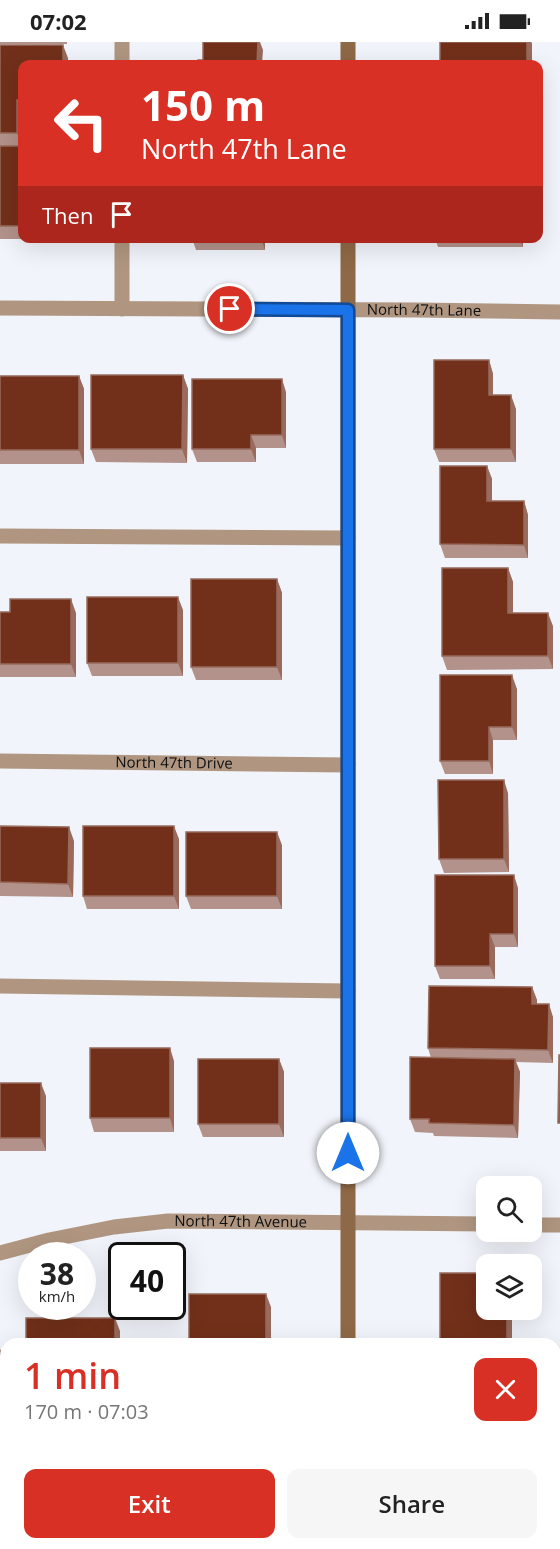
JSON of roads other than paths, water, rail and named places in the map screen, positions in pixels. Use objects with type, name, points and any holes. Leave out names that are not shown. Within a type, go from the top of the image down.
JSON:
[{"type":"street","points":[[122,42],[122,60]]},
{"type":"street","points":[[348,42],[348,60]]},
{"type":"street","points":[[122,243],[122,309]]},
{"type":"street","points":[[348,243],[348,1338]]},
{"type":"street","name":"North 47th Lane","points":[[0,308],[560,312]]},
{"type":"street","points":[[0,536],[348,538]]},
{"type":"street","name":"North 47th Drive","points":[[0,762],[348,765]]},
{"type":"street","points":[[0,986],[348,991]]},
{"type":"street","name":"North 47th Avenue","points":[[0,1253],[114,1227],[168,1221],[476,1224]]},
{"type":"street","points":[[542,1224],[560,1225]]}]
